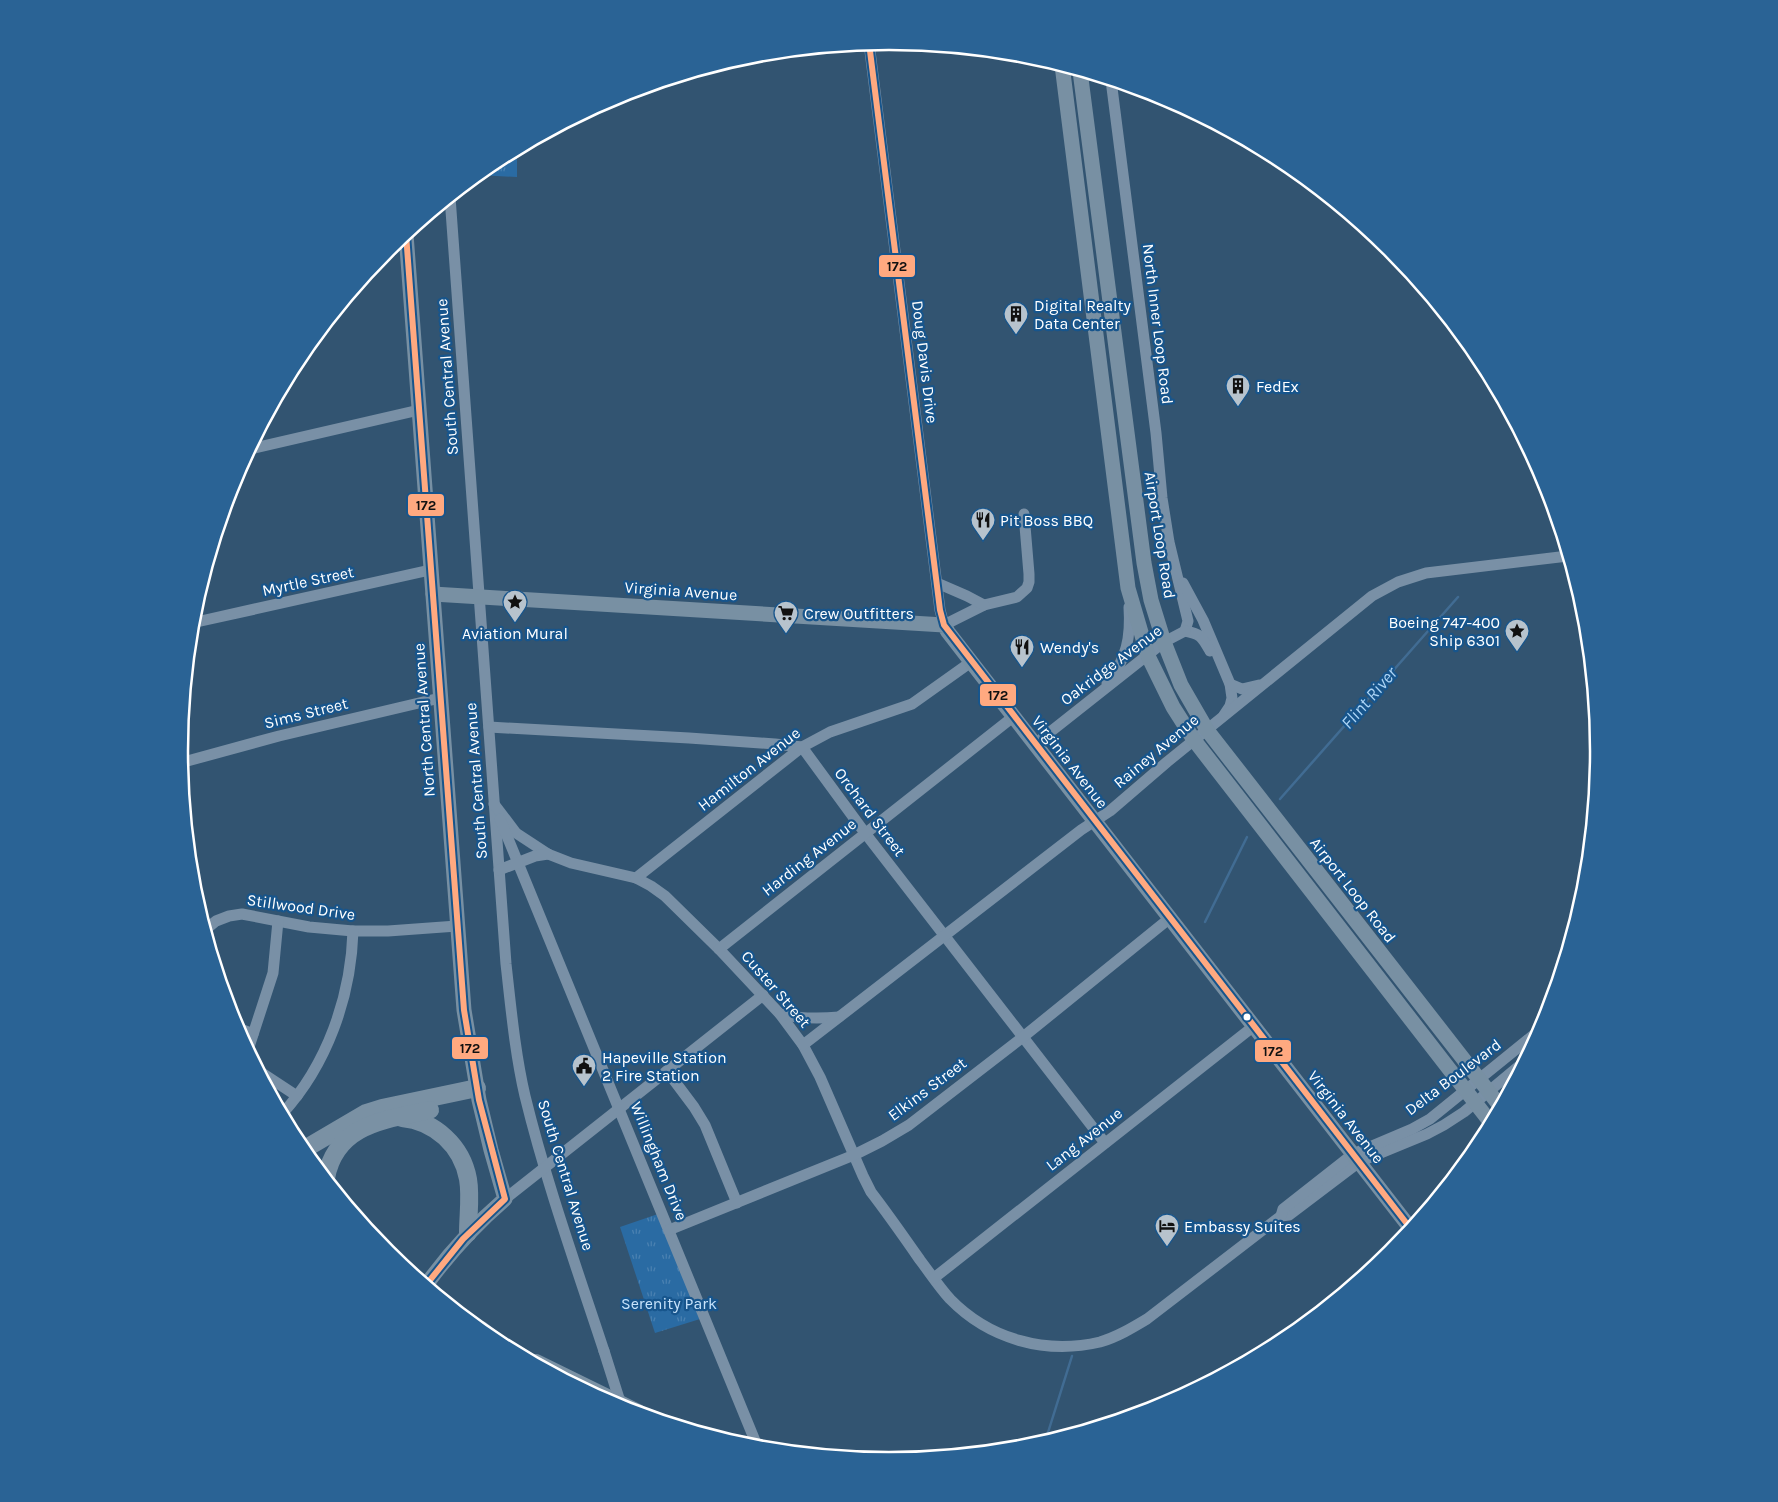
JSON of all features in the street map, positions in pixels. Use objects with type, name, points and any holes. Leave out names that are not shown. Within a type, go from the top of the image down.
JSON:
[{"type":"highway","points":[[328,1171],[333,1158],[342,1145],[352,1134],[370,1124],[478,1094]]},
{"type":"highway","points":[[310,1146],[366,1112],[478,1094]]},
{"type":"highway","points":[[394,1118],[409,1119],[433,1128],[444,1136],[460,1155],[466,1168],[468,1181],[468,1233]]},
{"type":"main road","name":"Airport Loop Road","points":[[1063,72],[1128,588],[1148,656],[1174,707],[1194,740],[1486,1117]]},
{"type":"main road","name":"Airport Loop Road","points":[[1081,77],[1144,563],[1151,600],[1164,642],[1181,686],[1207,730],[1496,1102]]},
{"type":"main road","name":"North Central Avenue","points":[[407,243],[464,1010],[478,1094],[505,1199]]},
{"type":"main road","name":"Virginia Avenue","points":[[433,594],[944,625],[1407,1223]]},
{"type":"main road","points":[[430,1280],[468,1233],[505,1199]]},
{"type":"street","name":"Doug Davis Drive","points":[[870,51],[941,615],[944,625]]},
{"type":"street","name":"North Inner Loop Road","points":[[1112,86],[1155,423],[1162,498],[1169,542],[1188,621],[1185,631]]},
{"type":"street","name":"South Central Avenue","points":[[451,204],[506,964],[512,1018],[525,1094],[544,1168],[619,1398]]},
{"type":"street","points":[[257,447],[419,410]]},
{"type":"street","points":[[944,625],[984,606],[1017,597],[1027,588],[1030,574],[1024,514]]},
{"type":"street","name":"Rainey Avenue","points":[[803,1045],[944,935],[1094,821],[1110,811],[1194,740],[1372,596],[1398,582],[1426,573],[1562,557]]},
{"type":"street","name":"Myrtle Street","points":[[200,621],[430,570]]},
{"type":"street","name":"North Inner Loop Road","points":[[1176,571],[1203,620],[1230,684],[1232,698],[1223,718]]},
{"type":"street","points":[[937,583],[967,596],[984,606]]},
{"type":"street","name":"Airport Loop Road","points":[[1092,700],[1114,675],[1126,651],[1130,625],[1128,588]]},
{"type":"street","points":[[1185,631],[1201,636],[1230,684],[1242,689],[1263,684]]},
{"type":"street","name":"Oakridge Avenue","points":[[1035,744],[1164,642],[1185,631]]},
{"type":"street","name":"Hamilton Avenue","points":[[636,878],[802,747],[830,732],[912,704],[971,662]]},
{"type":"street","name":"Sims Street","points":[[188,761],[279,736],[440,698]]},
{"type":"street","name":"Harding Avenue","points":[[719,949],[1013,716]]},
{"type":"street","points":[[489,727],[690,738],[802,747]]},
{"type":"street","name":"Orchard Street","points":[[802,747],[865,833],[1105,1143]]},
{"type":"street","name":"Custer Street","points":[[494,804],[516,834],[548,854],[571,862],[636,878],[651,886],[665,896],[763,995],[803,1045],[820,1076],[872,1192],[949,1298],[966,1314],[985,1327],[1006,1337],[1029,1344],[1052,1347],[1075,1346],[1109,1338],[1125,1332],[1147,1319],[1281,1216]]},
{"type":"street","name":"Willingham Drive","points":[[494,804],[754,1439]]},
{"type":"street","points":[[499,870],[534,856],[548,854]]},
{"type":"street","name":"Stillwood Drive","points":[[210,926],[216,921],[229,916],[242,914],[310,927],[353,931],[388,931],[457,926]]},
{"type":"street","name":"Elkins Street","points":[[669,1230],[854,1155],[882,1141],[909,1124],[1023,1037],[1170,918]]},
{"type":"street","points":[[251,1041],[273,973],[278,921]]},
{"type":"street","points":[[287,1108],[309,1080],[322,1057],[334,1029],[348,978],[352,956],[353,931]]},
{"type":"street","points":[[505,1199],[763,995]]},
{"type":"street","points":[[780,1014],[794,1018],[813,1019],[839,1017]]},
{"type":"street","name":"Lang Avenue","points":[[934,1278],[1254,1026]]},
{"type":"street","points":[[247,1031],[253,1034]]},
{"type":"street","name":"Delta Boulevard","points":[[1281,1216],[1289,1215],[1356,1158],[1427,1134],[1444,1125],[1469,1097],[1483,1086],[1526,1044]]},
{"type":"street","name":"Delta Boulevard","points":[[1483,1086],[1514,1068]]},
{"type":"street","points":[[667,1071],[694,1107],[705,1126],[737,1203]]},
{"type":"street","points":[[269,1078],[297,1096]]},
{"type":"green space","points":[[517,158],[517,177],[489,176]]},
{"type":"green space","name":"Serenity Park","points":[[658,1214],[700,1319],[655,1333],[620,1227]]},
{"type":"waterway","name":"Flint River","points":[[1280,799],[1458,597]]},
{"type":"waterway","name":"Flint River","points":[[1205,922],[1247,837]]},
{"type":"waterway","name":"Flint River","points":[[1048,1434],[1072,1356]]},
{"type":"transit line","name":"172","points":[[870,51],[940,610],[944,625],[1407,1223]]},
{"type":"transit line","name":"172","points":[[407,243],[464,1010],[479,1100],[505,1199],[463,1239],[430,1280]]},
{"type":"place","name":"Digital Realty Data Center","points":[[1016,335]]},
{"type":"place","name":"FedEx","points":[[1238,407]]},
{"type":"place","name":"Pit Boss BBQ","points":[[983,541]]},
{"type":"place","name":"Aviation Mural","points":[[515,623]]},
{"type":"place","name":"Crew Outfitters","points":[[786,634]]},
{"type":"place","name":"Boeing 747-400 Ship 6301","points":[[1517,652]]},
{"type":"place","name":"Wendy's","points":[[1022,668]]},
{"type":"place","name":"Hapeville Station 2 Fire Station","points":[[584,1087]]},
{"type":"place","name":"Embassy Suites","points":[[1167,1247]]}]
